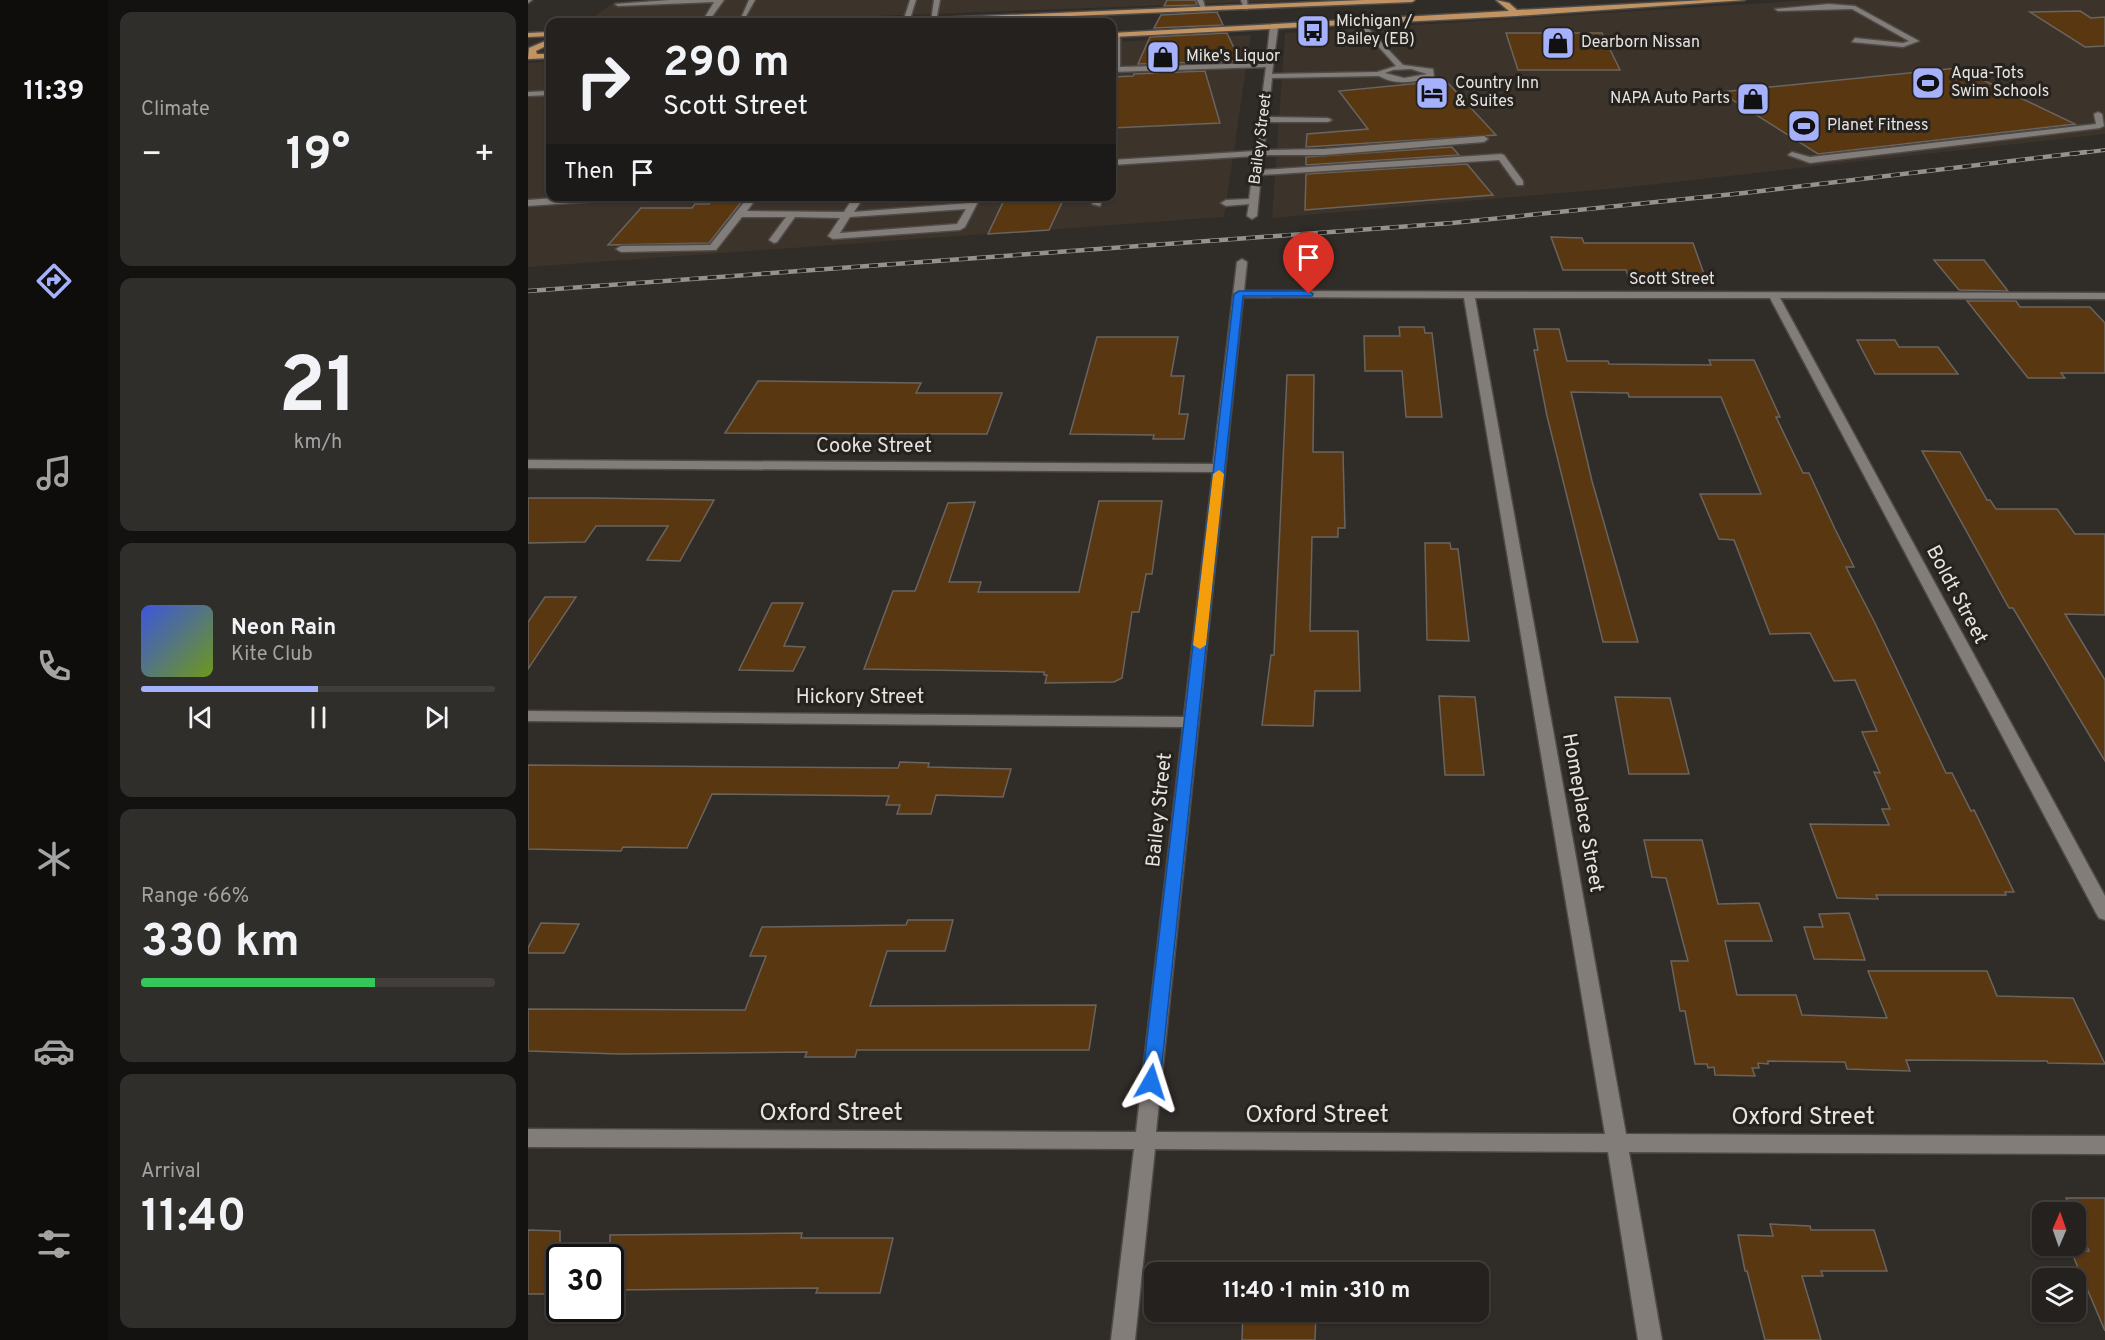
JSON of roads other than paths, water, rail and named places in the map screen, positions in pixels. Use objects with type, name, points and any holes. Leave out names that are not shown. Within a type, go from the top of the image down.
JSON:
[{"type":"main road","points":[[994,18],[1202,4],[1412,0]]},
{"type":"main road","points":[[1499,0],[1507,4],[1516,14]]},
{"type":"main road","points":[[1607,0],[1617,8]]},
{"type":"main road","points":[[1116,30],[1360,23],[1742,0]]},
{"type":"main road","points":[[1116,25],[1126,9]]},
{"type":"main road","points":[[528,35],[546,34]]},
{"type":"main road","points":[[546,43],[532,50],[530,58],[546,56]]},
{"type":"street","points":[[618,4],[720,0]]},
{"type":"street","points":[[708,18],[720,0]]},
{"type":"street","points":[[744,15],[752,0]]},
{"type":"street","points":[[907,18],[913,0]]},
{"type":"street","points":[[934,18],[937,0]]},
{"type":"street","points":[[1778,9],[1853,7],[1914,41],[1903,45],[1855,40]]},
{"type":"street","points":[[1360,23],[1401,67]]},
{"type":"street","name":"Bailey Street","points":[[1252,216],[1274,27]]},
{"type":"street","points":[[1116,70],[1270,65]]},
{"type":"street","points":[[1268,76],[1380,74],[1390,78],[1413,79],[1431,73],[1417,68],[1401,67],[1388,69],[1380,74]]},
{"type":"street","points":[[528,94],[546,93]]},
{"type":"street","points":[[1792,155],[1810,160],[2100,126],[2098,114]]},
{"type":"street","points":[[1263,119],[1328,120]]},
{"type":"street","points":[[1116,165],[1258,153],[1324,152],[1484,140]]},
{"type":"street","points":[[1256,173],[1501,157],[1520,183]]},
{"type":"street","points":[[528,203],[556,201]]},
{"type":"street","points":[[621,249],[713,248],[750,201]]},
{"type":"street","points":[[856,201],[833,236],[960,227],[974,201]]},
{"type":"street","points":[[740,214],[845,215],[974,201]]},
{"type":"street","points":[[1226,203],[1253,201]]},
{"type":"street","points":[[774,240],[793,214]]},
{"type":"street","name":"Bailey Street","points":[[1123,1340],[1242,262]]},
{"type":"street","name":"Scott Street","points":[[1239,289],[1469,294],[2105,296]]},
{"type":"street","name":"Homeplace Street","points":[[1469,294],[1545,720],[1650,1340]]},
{"type":"street","name":"Boldt Street","points":[[1773,295],[2105,913]]},
{"type":"street","name":"Cooke Street","points":[[528,464],[1219,468]]},
{"type":"street","name":"Hickory Street","points":[[528,716],[1191,722]]},
{"type":"street","name":"Oxford Street","points":[[528,1138],[2105,1144]]},
{"type":"railway","points":[[2073,154],[2105,150]]},
{"type":"railway","points":[[528,291],[1452,223],[1744,193],[2086,152]]},
{"type":"place","name":"Michigan / Bailey (EB)","points":[[1313,31]]},
{"type":"place","name":"Dearborn Nissan","points":[[1558,43]]},
{"type":"place","name":"Mike's Liquor","points":[[1163,57]]},
{"type":"place","name":"Aqua-Tots Swim Schools","points":[[1928,83]]},
{"type":"place","name":"Country Inn & Suites","points":[[1432,93]]},
{"type":"place","name":"NAPA Auto Parts","points":[[1753,99]]},
{"type":"place","name":"Planet Fitness","points":[[1804,126]]}]
